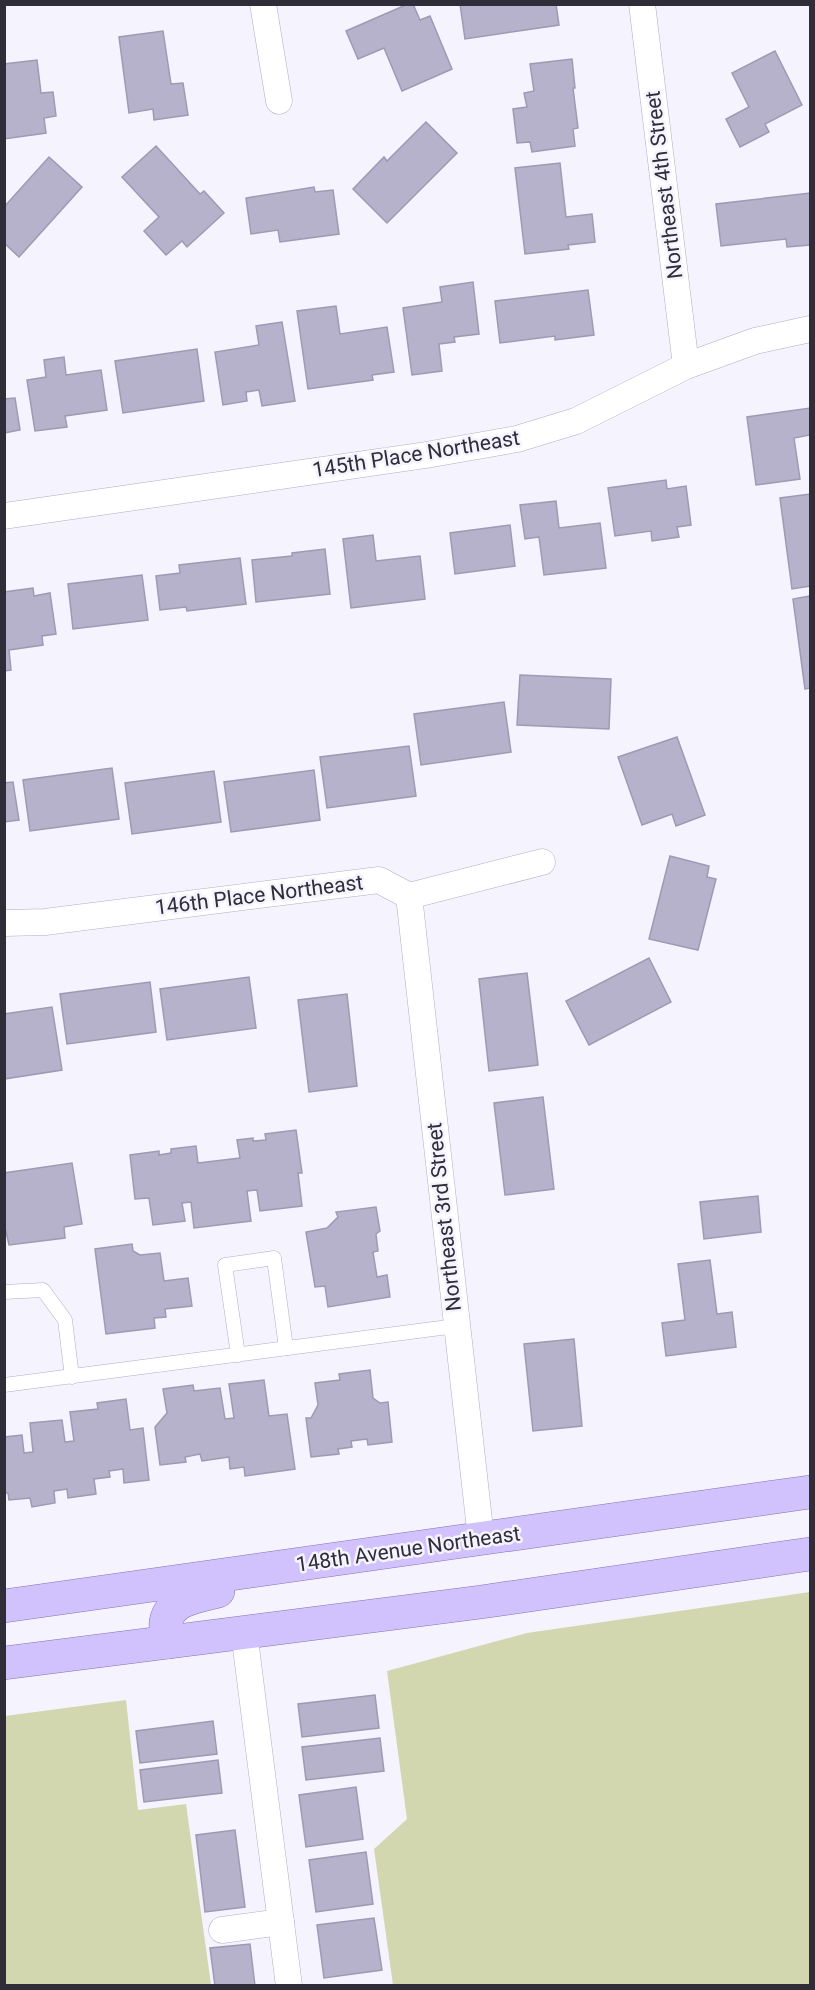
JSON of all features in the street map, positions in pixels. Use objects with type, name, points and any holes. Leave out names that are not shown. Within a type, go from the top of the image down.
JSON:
[{"type":"main road","name":"148th Avenue Northeast","points":[[4,1606],[810,1491]]},
{"type":"main road","points":[[4,1663],[481,1602],[810,1554]]},
{"type":"main road","points":[[168,1642],[165,1623],[171,1609],[183,1601],[306,1564]]},
{"type":"street","points":[[263,4],[279,101]]},
{"type":"street","name":"Northeast 4th Street","points":[[642,4],[686,366]]},
{"type":"street","name":"145th Place Northeast","points":[[4,516],[426,455],[517,439],[576,421],[686,366],[755,341],[810,329]]},
{"type":"street","points":[[409,896],[542,862]]},
{"type":"street","name":"146th Place Northeast","points":[[4,923],[45,922],[379,880],[409,896]]},
{"type":"street","name":"Northeast 3rd Street","points":[[409,896],[481,1538]]},
{"type":"street","points":[[244,1632],[289,1986]]},
{"type":"street","points":[[222,1930],[281,1922]]},
{"type":"lane","points":[[238,1355],[225,1265],[245,1262],[274,1258],[286,1348]]},
{"type":"lane","points":[[4,1292],[43,1290],[65,1320],[72,1377]]},
{"type":"lane","points":[[4,1385],[456,1326]]},
{"type":"green space","points":[[810,1592],[810,1985],[393,1985],[374,1849],[407,1819],[387,1671],[527,1633]]},
{"type":"green space","points":[[126,1700],[138,1810],[186,1804],[211,1985],[5,1985],[5,1716]]},
{"type":"building","points":[[408,4],[413,4],[420,20],[430,16],[452,69],[402,91],[384,48],[358,59],[346,31]]},
{"type":"building","points":[[460,4],[556,4],[559,25],[465,39]]},
{"type":"building","points":[[163,31],[171,84],[183,83],[188,115],[154,120],[153,109],[129,113],[119,37]]},
{"type":"building","points":[[775,51],[802,105],[765,124],[769,132],[740,147],[726,119],[749,107],[732,73]]},
{"type":"building","points":[[572,59],[578,128],[573,129],[575,146],[532,152],[530,142],[517,143],[513,109],[527,107],[524,93],[534,91],[530,64]]},
{"type":"building","points":[[37,60],[41,93],[53,92],[56,116],[44,118],[46,133],[4,139],[4,64]]},
{"type":"building","points":[[426,122],[457,153],[387,223],[353,189],[384,157],[387,161]]},
{"type":"building","points":[[156,146],[200,194],[204,191],[224,213],[187,247],[182,241],[166,255],[144,231],[159,217],[122,177]]},
{"type":"building","points":[[49,157],[82,187],[19,257],[4,243],[4,207]]},
{"type":"building","points":[[560,163],[566,217],[592,214],[595,242],[568,245],[569,249],[525,254],[515,168]]},
{"type":"building","points":[[314,187],[315,192],[333,190],[339,234],[280,242],[278,230],[251,234],[246,198]]},
{"type":"building","points":[[810,193],[810,245],[787,247],[786,239],[721,246],[716,204]]},
{"type":"building","points":[[473,282],[479,334],[454,337],[455,342],[439,344],[442,371],[412,375],[403,308],[442,302],[440,287]]},
{"type":"building","points":[[588,290],[594,335],[555,340],[555,336],[500,343],[495,301]]},
{"type":"building","points":[[336,306],[340,334],[387,327],[394,372],[372,375],[373,380],[308,389],[297,311]]},
{"type":"building","points":[[282,322],[295,401],[262,406],[259,390],[246,392],[247,401],[223,405],[215,352],[259,345],[256,326]]},
{"type":"building","points":[[197,349],[204,401],[123,413],[115,361]]},
{"type":"building","points":[[64,357],[66,375],[101,370],[107,410],[65,416],[67,427],[35,431],[27,380],[46,377],[44,360]]},
{"type":"building","points":[[15,398],[20,430],[4,433],[4,399]]},
{"type":"building","points":[[810,408],[810,435],[794,438],[800,479],[756,485],[747,417]]},
{"type":"building","points":[[666,480],[667,489],[686,486],[691,525],[677,527],[679,537],[652,541],[651,531],[615,536],[608,488]]},
{"type":"building","points":[[810,494],[810,586],[792,589],[780,498]]},
{"type":"building","points":[[556,501],[559,528],[600,523],[606,568],[544,575],[539,537],[525,539],[520,505]]},
{"type":"building","points":[[510,525],[515,566],[455,574],[450,533]]},
{"type":"building","points":[[373,535],[376,561],[420,556],[425,599],[351,608],[343,539]]},
{"type":"building","points":[[325,549],[330,594],[256,602],[252,560],[292,556],[292,553]]},
{"type":"building","points":[[240,558],[246,604],[187,611],[186,607],[160,610],[156,576],[180,573],[179,565]]},
{"type":"building","points":[[142,575],[148,620],[73,629],[68,584]]},
{"type":"building","points":[[33,588],[34,596],[50,593],[56,634],[42,636],[43,645],[9,650],[11,670],[4,671],[4,592]]},
{"type":"building","points":[[810,596],[810,688],[805,689],[793,599]]},
{"type":"building","points":[[520,675],[611,679],[609,729],[517,725]]},
{"type":"building","points":[[504,702],[511,752],[421,765],[414,714]]},
{"type":"building","points":[[677,737],[705,815],[676,826],[672,814],[642,825],[618,757]]},
{"type":"building","points":[[409,746],[416,796],[327,808],[320,757]]},
{"type":"building","points":[[112,768],[119,819],[30,831],[23,780]]},
{"type":"building","points":[[314,770],[320,820],[231,832],[224,782]]},
{"type":"building","points":[[214,771],[221,822],[132,834],[125,783]]},
{"type":"building","points":[[13,782],[19,820],[4,822],[4,783]]},
{"type":"building","points":[[670,856],[709,866],[707,877],[716,879],[698,950],[649,939]]},
{"type":"building","points":[[649,958],[671,1002],[589,1045],[566,1001]]},
{"type":"building","points":[[527,973],[538,1065],[489,1071],[479,979]]},
{"type":"building","points":[[249,977],[256,1028],[167,1040],[160,989]]},
{"type":"building","points":[[150,982],[156,1032],[67,1044],[60,994]]},
{"type":"building","points":[[347,994],[357,1086],[309,1092],[298,1000]]},
{"type":"building","points":[[52,1007],[62,1070],[4,1079],[4,1014]]},
{"type":"building","points":[[543,1097],[554,1189],[505,1195],[494,1103]]},
{"type":"building","points":[[296,1130],[302,1173],[298,1173],[302,1206],[260,1211],[257,1190],[247,1191],[251,1221],[194,1228],[191,1202],[182,1203],[185,1221],[153,1225],[149,1198],[135,1199],[130,1155],[159,1151],[159,1155],[171,1153],[171,1149],[196,1146],[198,1163],[240,1158],[237,1140],[253,1138],[253,1141],[266,1140],[265,1134]]},
{"type":"building","points":[[72,1163],[82,1224],[64,1227],[65,1238],[9,1245],[4,1223],[4,1173]]},
{"type":"building","points":[[758,1196],[761,1232],[704,1239],[700,1202]]},
{"type":"building","points":[[376,1207],[380,1231],[376,1234],[378,1251],[373,1252],[377,1277],[387,1275],[390,1297],[328,1307],[325,1286],[315,1287],[306,1232],[327,1228],[338,1217],[336,1212]]},
{"type":"building","points":[[132,1244],[133,1251],[140,1255],[160,1253],[164,1281],[188,1278],[192,1306],[165,1309],[166,1317],[154,1318],[155,1328],[106,1334],[95,1249]]},
{"type":"building","points":[[710,1260],[717,1314],[732,1312],[736,1347],[666,1356],[662,1323],[685,1320],[678,1264]]},
{"type":"building","points":[[574,1339],[582,1426],[533,1431],[524,1344]]},
{"type":"building","points":[[370,1370],[373,1398],[380,1403],[388,1402],[392,1442],[368,1445],[367,1439],[351,1441],[352,1447],[338,1449],[339,1454],[311,1457],[306,1418],[311,1418],[318,1405],[315,1383],[340,1380],[339,1374]]},
{"type":"building","points":[[264,1380],[269,1416],[287,1414],[295,1469],[245,1476],[244,1467],[230,1469],[229,1457],[202,1461],[200,1454],[185,1457],[186,1462],[160,1465],[155,1427],[167,1413],[163,1389],[193,1385],[194,1391],[220,1388],[225,1419],[234,1418],[229,1384]]},
{"type":"building","points":[[126,1399],[130,1430],[143,1428],[149,1480],[124,1483],[123,1469],[109,1471],[110,1477],[94,1479],[96,1494],[68,1498],[67,1489],[54,1491],[55,1503],[32,1507],[30,1498],[9,1500],[8,1493],[4,1493],[4,1437],[22,1435],[24,1453],[33,1452],[30,1423],[62,1420],[65,1442],[74,1441],[70,1412],[98,1409],[97,1403]]},
{"type":"building","points":[[375,1695],[379,1728],[302,1737],[298,1704]]},
{"type":"building","points":[[213,1721],[217,1754],[140,1763],[136,1731]]},
{"type":"building","points":[[380,1738],[384,1771],[306,1780],[302,1747]]},
{"type":"building","points":[[218,1760],[222,1793],[144,1802],[140,1770]]},
{"type":"building","points":[[356,1787],[363,1839],[306,1847],[299,1795]]},
{"type":"building","points":[[235,1830],[245,1907],[205,1912],[196,1835]]},
{"type":"building","points":[[366,1852],[373,1904],[316,1912],[309,1860]]},
{"type":"building","points":[[374,1918],[382,1970],[324,1978],[317,1925]]},
{"type":"building","points":[[250,1944],[255,1986],[215,1986],[210,1948]]}]
